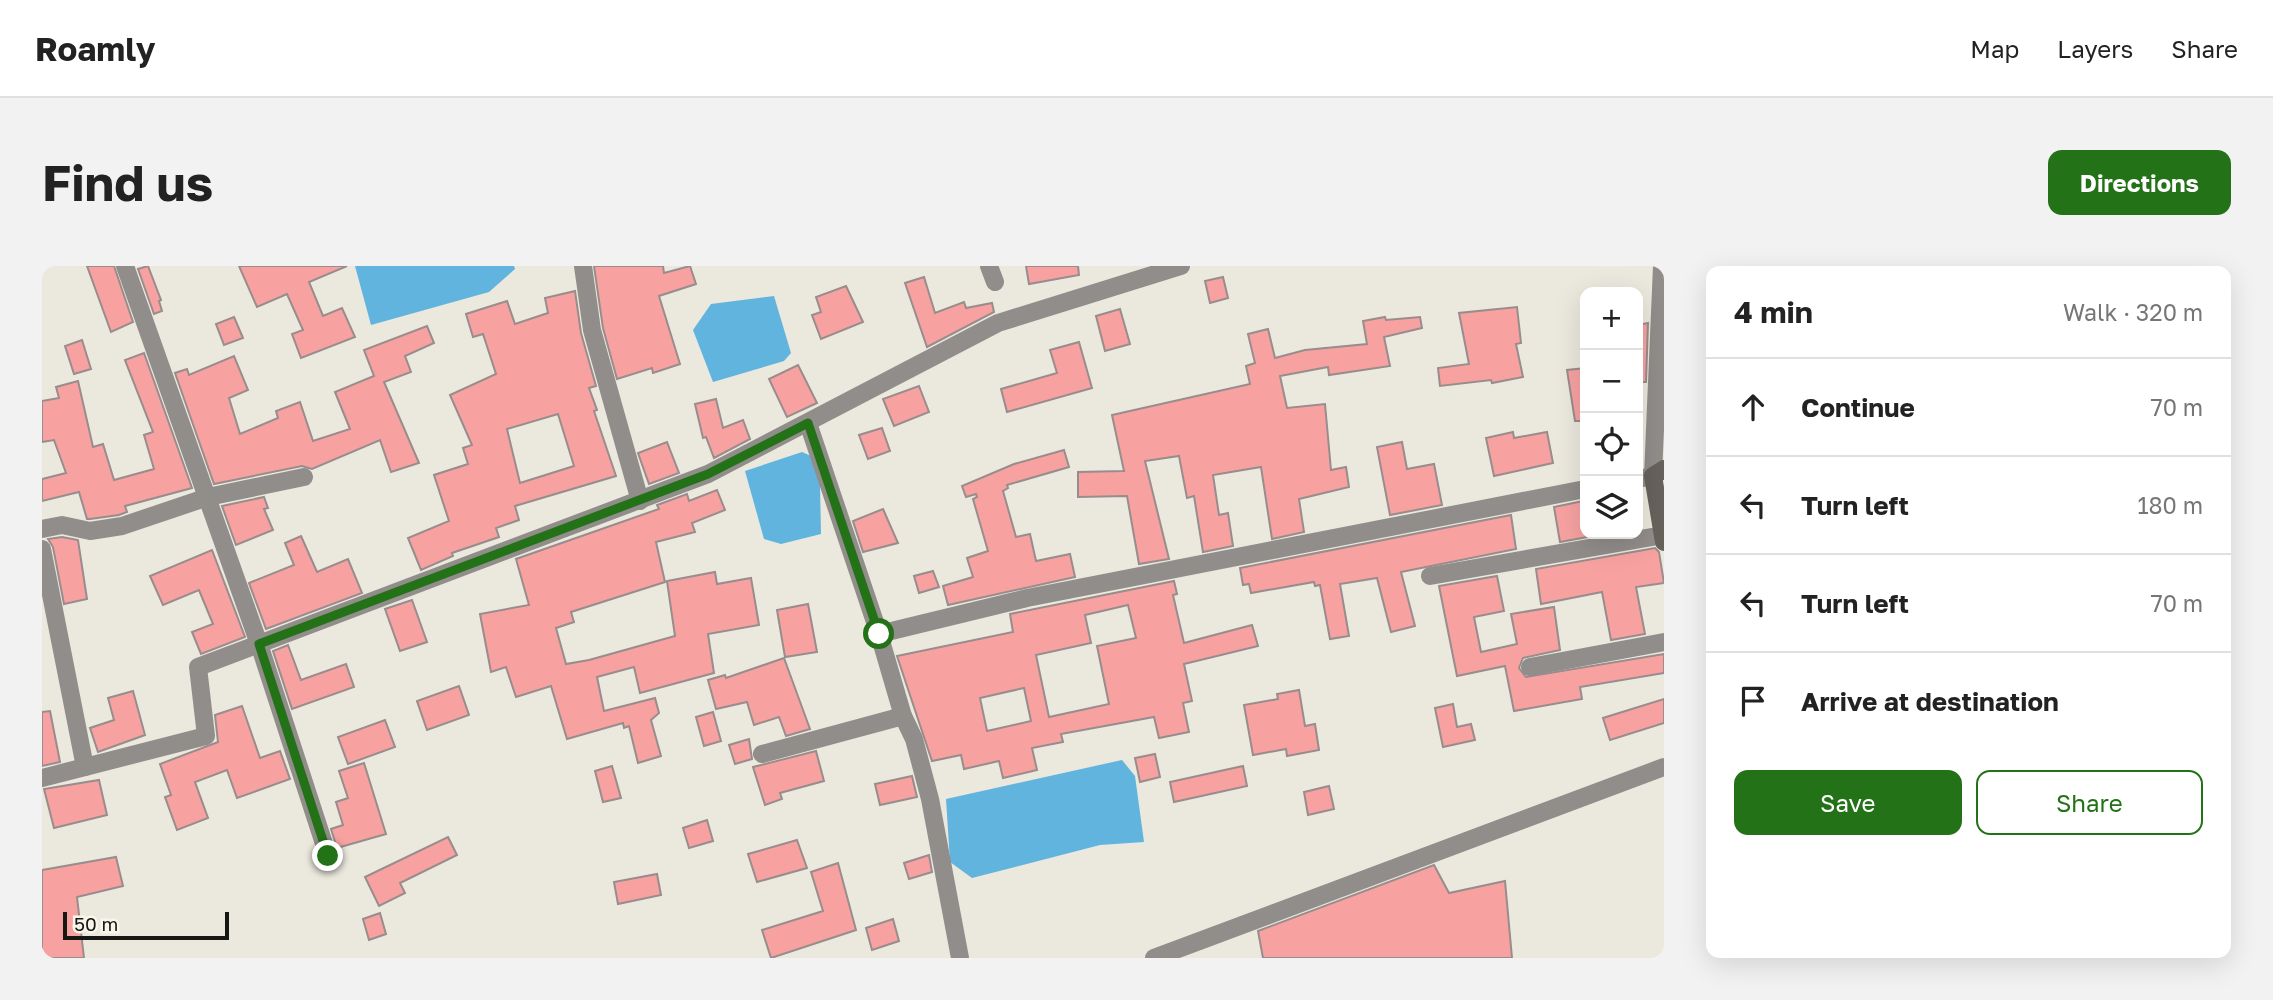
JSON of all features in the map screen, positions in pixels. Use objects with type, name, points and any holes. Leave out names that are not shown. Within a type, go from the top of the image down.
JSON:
[{"type":"street","points":[[125,266],[259,644],[328,856]]},
{"type":"street","points":[[583,266],[593,330],[640,500]]},
{"type":"street","points":[[42,778],[206,736],[198,667],[708,474],[998,323],[1181,266]]},
{"type":"street","points":[[1430,576],[1663,538],[1652,474],[1662,266]]},
{"type":"street","points":[[808,423],[879,634],[903,716],[914,739],[930,799],[960,958]]},
{"type":"street","points":[[42,529],[62,525],[90,531],[121,526],[208,497],[304,477]]},
{"type":"street","points":[[879,634],[1027,598],[1580,490]]},
{"type":"street","points":[[42,549],[85,767]]},
{"type":"street","points":[[1530,667],[1664,642]]},
{"type":"street","points":[[762,754],[903,716]]},
{"type":"street","points":[[1154,958],[1664,767]]},
{"type":"water","points":[[355,266],[514,266],[515,269],[489,292],[371,325]]},
{"type":"water","points":[[774,296],[791,353],[784,361],[713,382],[693,330],[711,304]]},
{"type":"water","points":[[802,452],[811,456],[820,485],[821,534],[781,544],[764,539],[745,471]]},
{"type":"water","points":[[1122,760],[1135,776],[1144,842],[1100,845],[972,878],[950,862],[946,799]]},
{"type":"building","points":[[87,266],[114,266],[133,322],[111,332]]},
{"type":"building","points":[[148,266],[161,300],[162,311],[154,314],[138,269]]},
{"type":"building","points":[[239,266],[347,266],[309,282],[323,316],[342,308],[355,337],[301,358],[292,334],[303,330],[287,294],[257,307]]},
{"type":"building","points":[[594,266],[663,266],[664,273],[690,266],[696,284],[659,296],[680,364],[653,373],[652,368],[617,379],[603,328]]},
{"type":"building","points":[[1026,266],[1078,266],[1079,275],[1029,284]]},
{"type":"building","points":[[924,277],[935,313],[964,302],[966,308],[992,303],[994,312],[927,347],[905,283]]},
{"type":"building","points":[[1223,277],[1228,298],[1210,303],[1205,281]]},
{"type":"building","points":[[846,286],[863,322],[821,339],[812,315],[821,312],[816,297]]},
{"type":"building","points":[[575,291],[581,333],[596,386],[589,388],[597,410],[594,411],[616,476],[515,506],[519,520],[496,528],[499,537],[452,553],[453,556],[421,570],[408,538],[449,521],[434,475],[468,464],[463,448],[472,445],[450,395],[496,374],[483,334],[473,337],[466,314],[507,301],[515,324],[548,313],[545,298]],"holes":[[[558,414],[574,466],[520,483],[507,429]]]},
{"type":"building","points":[[1517,307],[1521,343],[1516,344],[1523,377],[1492,383],[1491,380],[1440,386],[1438,368],[1469,364],[1459,313]]},
{"type":"building","points":[[1120,309],[1130,344],[1105,351],[1096,316]]},
{"type":"building","points":[[234,317],[243,338],[224,345],[216,324]]},
{"type":"building","points":[[1385,317],[1386,320],[1420,317],[1422,328],[1384,337],[1390,366],[1329,375],[1328,367],[1280,376],[1287,408],[1325,404],[1331,470],[1346,467],[1349,487],[1299,499],[1304,532],[1272,539],[1261,467],[1213,475],[1219,515],[1228,513],[1233,546],[1203,552],[1194,496],[1187,498],[1179,456],[1145,461],[1169,559],[1139,564],[1127,496],[1078,497],[1078,472],[1124,471],[1112,415],[1250,384],[1246,366],[1255,363],[1248,334],[1268,329],[1275,358],[1305,350],[1367,344],[1363,321]]},
{"type":"building","points":[[1648,323],[1646,382],[1643,382],[1643,324]]},
{"type":"building","points":[[427,326],[434,343],[405,356],[411,372],[384,382],[419,463],[391,472],[380,440],[312,469],[302,466],[214,484],[175,373],[187,369],[189,375],[234,356],[248,390],[229,398],[240,434],[278,418],[276,411],[300,402],[313,441],[350,429],[335,392],[374,376],[364,350]]},
{"type":"building","points":[[82,340],[91,369],[74,374],[65,346]]},
{"type":"building","points":[[1079,342],[1092,388],[1007,412],[1001,389],[1057,373],[1050,350]]},
{"type":"building","points":[[144,353],[192,488],[125,506],[127,512],[119,515],[90,519],[87,519],[79,492],[42,501],[42,479],[66,473],[54,440],[42,442],[42,401],[59,398],[56,387],[78,381],[93,447],[103,444],[114,480],[154,469],[144,435],[153,432],[125,360]]},
{"type":"building","points":[[798,365],[817,403],[787,417],[769,379]]},
{"type":"building","points":[[1580,369],[1580,421],[1575,421],[1567,370]]},
{"type":"building","points":[[919,386],[929,412],[894,426],[883,399]]},
{"type":"building","points":[[716,399],[723,428],[743,420],[750,439],[714,458],[706,437],[703,438],[695,404]]},
{"type":"building","points":[[882,428],[890,451],[868,459],[859,435]]},
{"type":"building","points":[[1513,432],[1514,438],[1547,432],[1553,463],[1494,476],[1486,438]]},
{"type":"building","points":[[667,442],[679,473],[649,484],[638,453]]},
{"type":"building","points":[[1402,442],[1407,469],[1434,464],[1442,505],[1390,515],[1377,447]]},
{"type":"building","points":[[1064,450],[1069,467],[1007,485],[1008,488],[1003,491],[1016,537],[1030,534],[1036,561],[1070,554],[1075,577],[948,605],[943,586],[973,577],[967,558],[988,551],[973,499],[977,497],[976,494],[966,497],[962,486],[1014,464]]},
{"type":"building","points":[[717,490],[725,510],[692,523],[695,532],[656,542],[665,582],[571,612],[574,622],[556,628],[566,664],[675,636],[667,581],[715,572],[717,584],[751,578],[759,625],[708,634],[714,673],[640,693],[634,667],[597,677],[604,711],[655,698],[659,713],[651,720],[661,756],[638,763],[629,726],[624,728],[623,723],[567,739],[551,686],[516,697],[506,667],[491,672],[480,614],[529,605],[516,559],[659,509],[657,505],[687,494],[689,501]]},
{"type":"building","points":[[264,497],[268,508],[264,509],[273,530],[236,545],[222,506]]},
{"type":"building","points":[[1580,502],[1580,538],[1560,542],[1554,507]]},
{"type":"building","points":[[883,509],[898,543],[863,552],[853,521]]},
{"type":"building","points":[[1511,515],[1516,549],[1401,572],[1415,626],[1391,632],[1377,578],[1340,584],[1349,636],[1330,639],[1320,585],[1315,586],[1314,582],[1251,593],[1249,584],[1243,585],[1240,568]]},
{"type":"building","points":[[301,536],[317,572],[348,559],[362,593],[266,629],[249,583],[294,565],[285,543]]},
{"type":"building","points":[[62,537],[78,540],[87,599],[64,604],[53,547],[48,539]]},
{"type":"building","points":[[1655,548],[1659,552],[1664,583],[1636,587],[1645,634],[1611,640],[1602,592],[1541,604],[1536,569]]},
{"type":"building","points":[[212,550],[245,637],[201,654],[192,632],[213,624],[199,590],[163,605],[150,576]]},
{"type":"building","points":[[933,571],[939,587],[919,593],[914,576]]},
{"type":"building","points":[[1497,576],[1504,611],[1474,617],[1481,652],[1517,644],[1511,614],[1554,607],[1560,650],[1523,658],[1519,668],[1526,677],[1664,654],[1664,673],[1580,687],[1582,699],[1514,711],[1505,666],[1457,676],[1439,586]]},
{"type":"building","points":[[1174,581],[1177,594],[1173,595],[1184,643],[1252,625],[1258,646],[1184,664],[1192,701],[1183,703],[1189,732],[1159,738],[1154,717],[1061,734],[1063,742],[1032,748],[1037,770],[1003,778],[999,761],[964,769],[961,755],[932,761],[897,656],[1013,632],[1010,614]],"holes":[[[1128,605],[1136,638],[1097,646],[1109,704],[1049,717],[1036,655],[1091,643],[1085,615]],[[1024,688],[1031,721],[987,731],[980,698]]]},
{"type":"building","points":[[412,600],[427,642],[400,651],[385,609]]},
{"type":"building","points":[[808,604],[817,652],[785,657],[777,610]]},
{"type":"building","points":[[288,645],[301,680],[346,664],[354,687],[292,709],[273,651]]},
{"type":"building","points":[[784,658],[810,729],[786,736],[779,717],[754,725],[747,702],[716,709],[708,680],[725,675],[726,678]]},
{"type":"building","points":[[459,686],[469,715],[427,730],[417,701]]},
{"type":"building","points":[[1299,690],[1305,726],[1315,724],[1319,750],[1287,756],[1286,749],[1253,755],[1244,705],[1278,699],[1277,694]]},
{"type":"building","points":[[133,691],[145,735],[98,752],[90,728],[114,720],[108,698]]},
{"type":"building","points":[[1664,699],[1664,723],[1610,740],[1603,718]]},
{"type":"building","points":[[1453,704],[1457,727],[1471,724],[1475,740],[1443,747],[1435,708]]},
{"type":"building","points":[[242,706],[260,758],[280,751],[290,779],[237,798],[227,770],[195,782],[208,818],[177,830],[165,797],[171,795],[160,764],[218,742],[215,715]]},
{"type":"building","points":[[50,711],[60,762],[42,766],[42,712]]},
{"type":"building","points":[[713,712],[721,741],[704,746],[696,717]]},
{"type":"building","points":[[385,720],[395,747],[348,764],[338,737]]},
{"type":"building","points":[[749,739],[752,759],[735,764],[729,745]]},
{"type":"building","points":[[816,751],[824,781],[780,793],[782,799],[765,805],[753,767]]},
{"type":"building","points":[[1155,754],[1160,777],[1140,782],[1135,758]]},
{"type":"building","points":[[364,763],[386,834],[337,848],[331,829],[343,825],[336,802],[348,798],[339,771]]},
{"type":"building","points":[[612,766],[621,798],[603,802],[595,771]]},
{"type":"building","points":[[1243,766],[1247,786],[1174,802],[1170,782]]},
{"type":"building","points":[[912,776],[917,797],[880,805],[875,784]]},
{"type":"building","points":[[99,780],[107,815],[54,828],[44,789]]},
{"type":"building","points":[[1329,786],[1334,809],[1308,815],[1304,792]]},
{"type":"building","points":[[707,820],[713,841],[689,848],[683,828]]},
{"type":"building","points":[[448,837],[457,855],[400,883],[405,893],[379,906],[365,877]]},
{"type":"building","points":[[797,840],[807,868],[757,882],[748,854]]},
{"type":"building","points":[[929,855],[932,872],[909,879],[904,863]]},
{"type":"building","points":[[116,857],[123,886],[77,897],[84,958],[42,958],[42,870]]},
{"type":"building","points":[[838,863],[856,930],[771,958],[762,930],[823,911],[811,872]]},
{"type":"building","points":[[1434,865],[1449,893],[1505,881],[1512,958],[1263,958],[1258,931]]},
{"type":"building","points":[[657,874],[661,895],[618,904],[614,882]]},
{"type":"building","points":[[380,913],[386,934],[369,940],[363,919]]},
{"type":"building","points":[[893,919],[899,941],[872,950],[866,928]]},
{"type":"route","points":[[328,856],[259,644],[708,474],[808,423],[879,634]]}]
